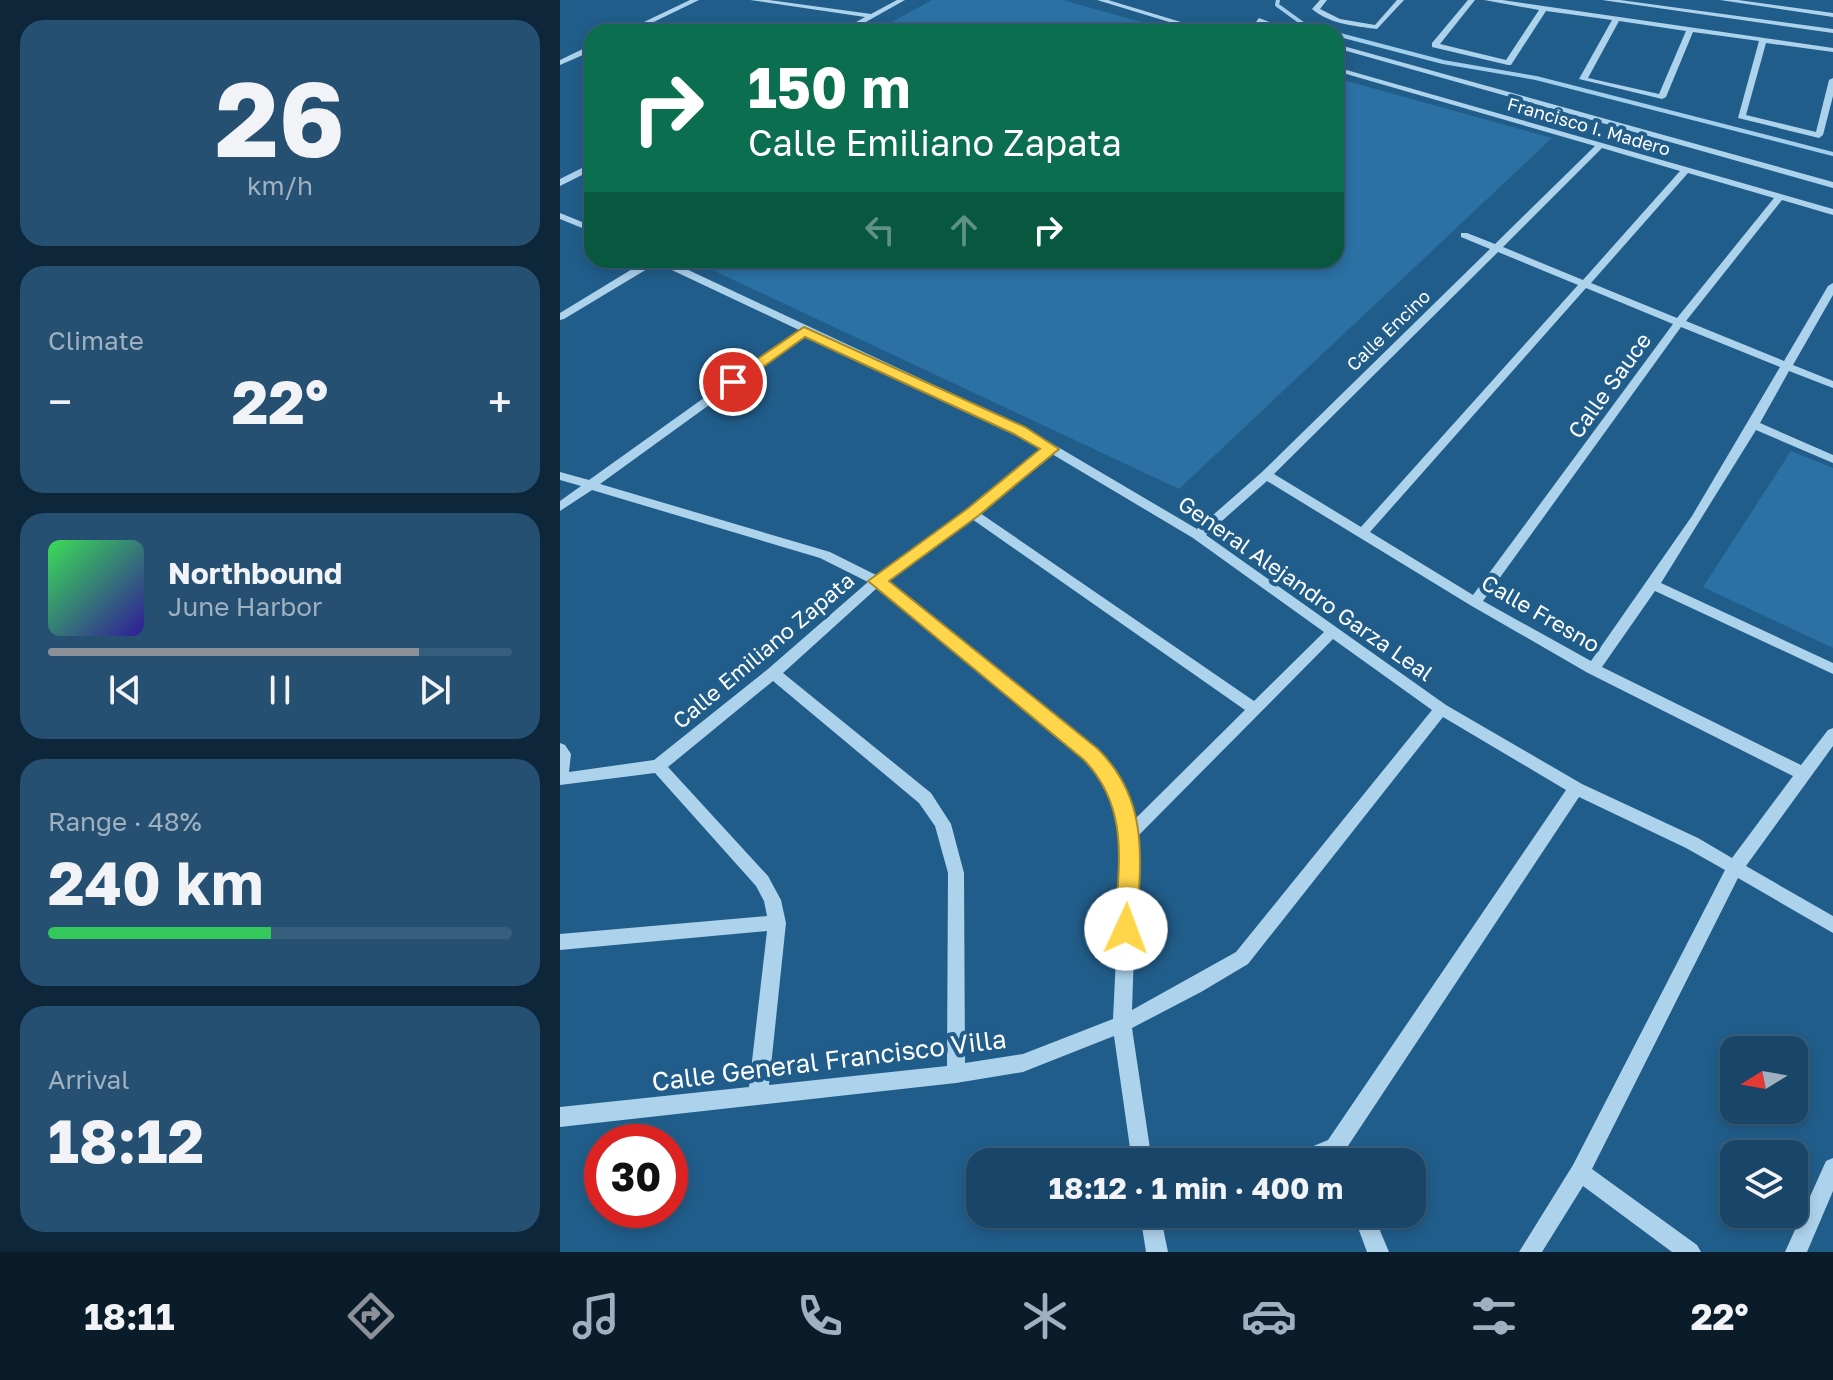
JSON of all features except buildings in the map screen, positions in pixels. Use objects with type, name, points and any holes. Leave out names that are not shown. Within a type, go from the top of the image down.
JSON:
[{"type":"street","points":[[644,24],[696,0]]},
{"type":"street","points":[[753,0],[872,16]]},
{"type":"street","points":[[858,24],[902,0]]},
{"type":"street","points":[[1324,0],[1316,9],[1322,14],[1338,21],[1377,27],[1401,0]]},
{"type":"street","points":[[1472,0],[1435,45],[1508,63],[1544,8]]},
{"type":"street","points":[[1487,0],[1833,50]]},
{"type":"street","points":[[1572,12],[1576,0]]},
{"type":"street","points":[[1599,15],[1604,0],[1833,31]]},
{"type":"street","points":[[1723,0],[1833,15]]},
{"type":"street","points":[[1107,1],[1183,24]]},
{"type":"street","points":[[1617,18],[1583,79],[1662,97],[1691,29]]},
{"type":"street","points":[[1259,20],[1269,24]]},
{"type":"street","points":[[1763,39],[1741,116],[1819,135],[1833,80]]},
{"type":"street","points":[[1344,48],[1833,185]]},
{"type":"street","points":[[560,63],[584,52]]},
{"type":"street","points":[[560,56],[584,60]]},
{"type":"street","name":"Francisco I. Madero","points":[[1344,71],[1833,212]]},
{"type":"street","name":"Calle Encino","points":[[1198,535],[1266,475],[1599,147]]},
{"type":"street","points":[[560,183],[584,170]]},
{"type":"street","points":[[1363,532],[1685,171]]},
{"type":"street","name":"Calle Sauce","points":[[1475,602],[1679,323],[1780,196]]},
{"type":"street","points":[[560,216],[584,226]]},
{"type":"street","points":[[1464,235],[1833,385]]},
{"type":"street","points":[[560,317],[643,268]]},
{"type":"street","name":"General Alejandro Garza Leal","points":[[674,268],[1020,430],[1198,535],[1441,709],[1576,788],[1692,843],[1833,925]]},
{"type":"street","points":[[1593,669],[1654,585],[1754,425],[1784,366],[1833,286]]},
{"type":"street","points":[[560,507],[804,331]]},
{"type":"street","points":[[1754,425],[1833,459]]},
{"type":"street","name":"Calle Emiliano Zapata","points":[[658,766],[773,673],[877,581],[972,513],[1051,449]]},
{"type":"street","name":"Calle Fresno","points":[[1266,475],[1475,602],[1593,669],[1802,773]]},
{"type":"street","points":[[560,476],[825,555],[877,581],[1108,772],[1122,798],[1130,834],[1122,1024],[1140,1148]]},
{"type":"street","points":[[972,513],[1256,710]]},
{"type":"street","points":[[1654,585],[1833,669]]},
{"type":"street","points":[[1130,834],[1332,632]]},
{"type":"street","points":[[773,673],[925,798],[943,824],[956,873],[956,1074]]},
{"type":"street","name":"Calle General Francisco Villa","points":[[560,1117],[956,1074],[1023,1063],[1122,1024],[1242,958],[1441,709]]},
{"type":"street","points":[[1530,1252],[1580,1172],[1734,869],[1833,734]]},
{"type":"street","points":[[560,749],[563,754],[560,778],[658,766],[762,881],[772,900],[777,923],[758,1096]]},
{"type":"street","points":[[1342,1148],[1576,788]]},
{"type":"street","points":[[560,942],[777,923]]},
{"type":"street","points":[[1796,1252],[1833,1168]]},
{"type":"street","points":[[1580,1172],[1690,1252]]},
{"type":"street","points":[[1152,1228],[1157,1252]]},
{"type":"street","points":[[1369,1228],[1378,1252]]},
{"type":"shaded area","points":[[932,0],[1063,0],[1148,24],[888,24]]},
{"type":"shaded area","points":[[1344,80],[1552,138],[1179,489],[708,268],[1344,268]]},
{"type":"shaded area","points":[[1791,451],[1833,468],[1833,648],[1703,587]]},
{"type":"waterway","points":[[1278,0],[1277,5],[1303,24]]},
{"type":"waterway","points":[[1344,36],[1443,62],[1536,78],[1833,154]]},
{"type":"route","points":[[733,382],[804,331],[1020,430],[1051,449],[972,513],[877,581],[1108,772],[1122,798],[1130,834],[1126,929]]}]
